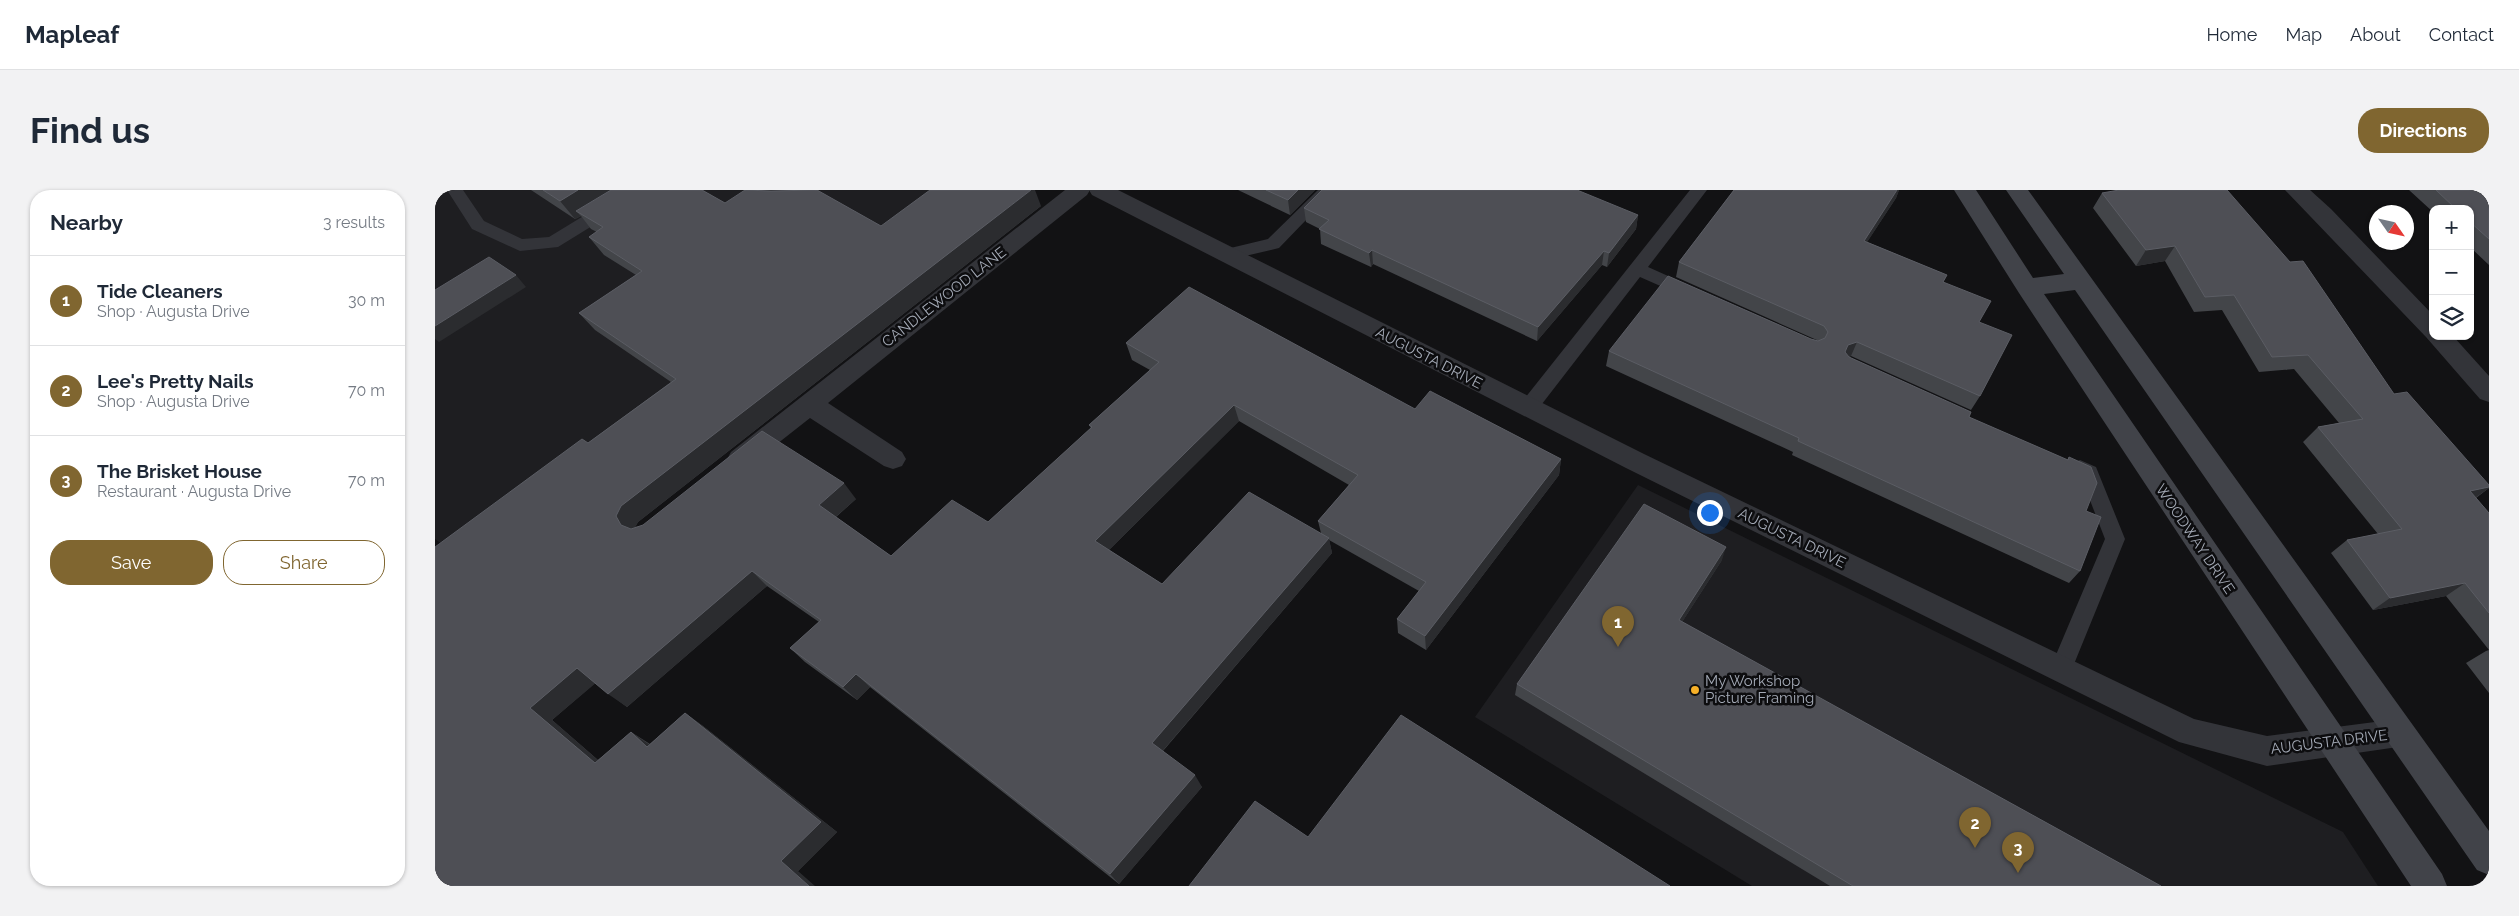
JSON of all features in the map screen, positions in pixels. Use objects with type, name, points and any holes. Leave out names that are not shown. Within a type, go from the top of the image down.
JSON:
[{"type":"main road","name":"WOODWAY DRIVE","points":[[1965,190],[2027,287],[2331,742],[2430,886]]},
{"type":"main road","points":[[2017,190],[2489,859]]},
{"type":"main road","points":[[2027,287],[2081,281]]},
{"type":"street","name":"CANDLEWOOD LANE","points":[[725,471],[1079,190]]},
{"type":"street","name":"AUGUSTA DRIVE","points":[[1099,190],[1528,408],[2190,732],[2267,751],[2399,734]]},
{"type":"street","points":[[2296,190],[2323,214],[2429,326]]},
{"type":"street","points":[[2442,340],[2489,392]]},
{"type":"street","points":[[809,404],[893,459]]},
{"type":"lane","points":[[455,190],[478,225],[520,245],[552,243],[638,190]]},
{"type":"lane","points":[[1224,255],[1273,244],[1327,190]]},
{"type":"lane","points":[[1528,408],[1699,190]]},
{"type":"lane","points":[[1636,269],[1707,300]]},
{"type":"lane","points":[[2061,669],[2115,538],[2089,472],[2063,460]]},
{"type":"shaded area","points":[[435,190],[947,190],[450,550],[435,539]]},
{"type":"shaded area","points":[[1638,485],[2343,832],[2378,886],[1752,886],[1475,717]]},
{"type":"building","points":[[543,190],[578,190],[560,201]]},
{"type":"building","points":[[611,190],[702,190],[725,203],[745,190],[817,190],[881,226],[930,190],[1031,190],[621,506],[616,516],[621,525],[631,529],[643,525],[762,431],[844,483],[819,505],[891,556],[952,500],[988,522],[1092,427],[1089,425],[1159,362],[1126,343],[1189,287],[1415,409],[1430,391],[1561,459],[1425,636],[1397,619],[1426,582],[1318,521],[1358,475],[1234,405],[1095,541],[1162,584],[1249,492],[1329,538],[1152,743],[1195,775],[1110,874],[856,674],[843,687],[790,648],[821,620],[752,571],[608,694],[577,668],[530,708],[595,763],[631,732],[647,747],[685,713],[821,822],[781,861],[809,886],[435,886],[435,547],[582,439],[588,443],[676,379],[579,313],[642,271],[589,237],[603,227],[576,211]]},
{"type":"building","points":[[1266,190],[1298,190],[1288,200]]},
{"type":"building","points":[[1322,190],[1577,190],[1638,215],[1609,253],[1604,251],[1538,327],[1372,250],[1369,253],[1319,229],[1329,220],[1304,208]]},
{"type":"building","points":[[1734,190],[1897,190],[1864,241],[1947,275],[1943,282],[1991,301],[1979,322],[2012,335],[1980,396],[1857,342],[1848,345],[1845,352],[1849,357],[1971,412],[1969,417],[2068,460],[2069,457],[2091,467],[2097,483],[2086,511],[2101,517],[2080,571],[1798,441],[1799,438],[1609,351],[1668,276],[1811,339],[1818,341],[1825,338],[1828,332],[1824,326],[1679,262]]},
{"type":"building","points":[[2119,190],[2227,190],[2290,262],[2303,261],[2394,394],[2407,392],[2489,485],[2489,487],[2470,491],[2489,513],[2489,613],[2465,583],[2390,598],[2347,540],[2402,529],[2318,427],[2363,419],[2308,355],[2272,357],[2234,295],[2205,297],[2175,246],[2146,250],[2102,193]]},
{"type":"building","points":[[2436,190],[2489,190],[2489,239],[2474,226],[2474,205],[2452,205]]},
{"type":"building","points":[[489,257],[516,275],[435,326],[435,290]]},
{"type":"building","points":[[1644,504],[1726,547],[1679,620],[2161,886],[1853,886],[1517,684]]},
{"type":"building","points":[[1401,715],[1670,886],[1189,886],[1255,801],[1308,837]]},
{"type":"place","name":"Tide Cleaners","points":[[1618,647]]},
{"type":"place","name":"My Workshop Picture Framing","points":[[1695,690]]},
{"type":"place","name":"Lee's Pretty Nails","points":[[1975,848]]},
{"type":"place","name":"The Brisket House","points":[[2018,873]]}]
